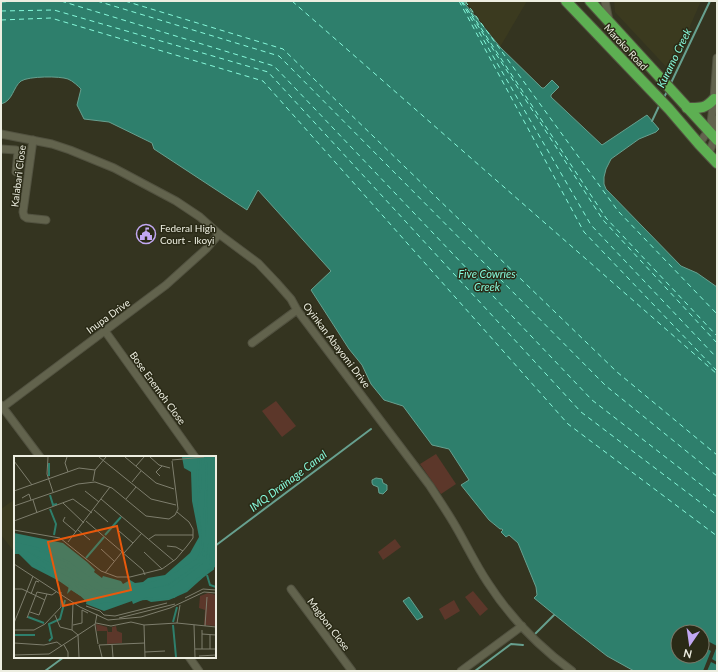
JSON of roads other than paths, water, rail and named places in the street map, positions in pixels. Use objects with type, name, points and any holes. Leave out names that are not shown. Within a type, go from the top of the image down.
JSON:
[{"type":"highway","name":"Maroko Road","points":[[566,1],[717,163]]},
{"type":"highway","name":"Maroko Road","points":[[590,1],[716,139]]},
{"type":"highway","points":[[684,104],[697,108],[703,107],[710,104],[714,99]]},
{"type":"street","points":[[605,1],[610,22]]},
{"type":"street","points":[[699,144],[708,131],[711,123],[717,58]]},
{"type":"street","points":[[708,155],[716,139],[717,119]]},
{"type":"street","name":"Oyinkan Abayomi Drive","points":[[1,134],[52,144],[114,168],[176,201],[200,217],[219,234],[258,263],[291,299],[430,486],[444,506],[488,583],[504,606],[546,650],[572,671]]},
{"type":"street","name":"Kalabari Close","points":[[33,140],[23,212],[24,216],[27,218],[46,220]]},
{"type":"street","points":[[1,149],[16,150],[18,152],[16,172]]},
{"type":"street","name":"Inupa Drive","points":[[2,406],[129,314],[166,285],[206,249],[219,234]]},
{"type":"street","points":[[252,344],[298,310]]},
{"type":"street","name":"Bose Enemoh Close","points":[[105,331],[194,456]]},
{"type":"street","points":[[2,406],[39,456]]},
{"type":"street","name":"Magbon Close","points":[[291,589],[352,671]]},
{"type":"street","points":[[461,671],[522,626]]},
{"type":"street","points":[[190,658],[199,671]]},
{"type":"water","name":"Five Cowries Creek","points":[[1,1],[464,1],[500,47],[542,88],[544,88],[552,80],[559,87],[551,95],[551,97],[602,145],[647,115],[659,129],[656,132],[639,139],[611,159],[606,169],[604,184],[606,189],[681,266],[697,273],[717,287],[717,671],[634,671],[607,656],[534,598],[537,595],[536,587],[518,543],[509,535],[506,537],[501,532],[503,530],[502,529],[489,520],[461,485],[469,480],[449,449],[432,445],[403,406],[384,400],[371,384],[362,365],[349,349],[311,290],[331,271],[258,190],[247,210],[154,149],[152,143],[109,122],[84,119],[77,105],[81,89],[74,82],[68,79],[44,77],[25,79],[18,84],[8,100],[1,104]]},
{"type":"water","points":[[376,478],[382,479],[383,483],[387,485],[387,490],[383,494],[379,493],[378,487],[372,483],[372,480]]},
{"type":"water","points":[[409,597],[423,617],[417,620],[403,601]]},
{"type":"waterway","name":"Kuramo Creek","points":[[670,85],[710,1]]},
{"type":"waterway","name":"Kuramo Creek","points":[[663,99],[668,90]]},
{"type":"waterway","name":"Kuramo Creek","points":[[652,121],[660,104]]},
{"type":"waterway","name":"IMQ Drainage Canal","points":[[216,545],[371,429]]},
{"type":"waterway","points":[[534,635],[554,615]]},
{"type":"waterway","points":[[475,671],[511,644],[523,645]]},
{"type":"waterway","name":"IMQ Drainage Canal","points":[[45,671],[63,658]]},
{"type":"place","name":"Federal High Court - Ikoyi","points":[[146,234]]}]
